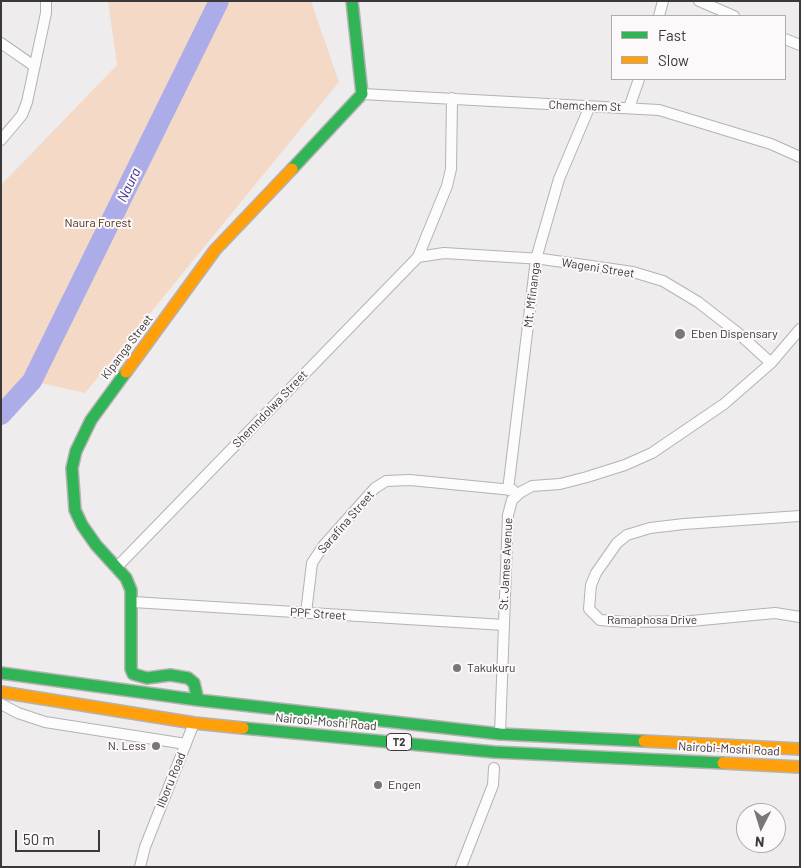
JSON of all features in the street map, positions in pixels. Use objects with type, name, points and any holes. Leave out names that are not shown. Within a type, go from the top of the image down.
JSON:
[{"type":"main road","points":[[352,1],[362,94]]},
{"type":"main road","name":"Kipanga Street","points":[[198,700],[194,683],[188,678],[170,675],[147,678],[133,674],[131,669],[132,590],[126,578],[82,525],[75,510],[72,468],[76,452],[91,420],[215,250],[362,94]]},
{"type":"main road","name":"Nairobi-Moshi Road","points":[[1,673],[198,700],[500,734],[800,749]]},
{"type":"main road","name":"Nairobi-Moshi Road","points":[[1,692],[194,723],[494,752],[800,767]]},
{"type":"street","points":[[1,140],[22,115],[27,102],[46,13],[46,1]]},
{"type":"street","points":[[659,15],[663,1]]},
{"type":"street","points":[[699,1],[732,15]]},
{"type":"street","points":[[786,39],[800,45]]},
{"type":"street","points":[[1,43],[34,66]]},
{"type":"street","points":[[629,108],[639,80]]},
{"type":"street","name":"Chemchem St","points":[[362,94],[452,98],[589,108],[659,110],[771,144],[800,156]]},
{"type":"street","points":[[422,255],[447,186],[451,169],[452,98]]},
{"type":"street","name":"Mt. Mfinanga","points":[[508,490],[536,259],[559,180],[589,108]]},
{"type":"street","name":"Wageni Street","points":[[422,255],[444,253],[536,259],[633,272],[663,281],[698,302],[738,333],[771,363]]},
{"type":"street","name":"Shemndolwa Street","points":[[116,568],[422,255]]},
{"type":"street","points":[[521,492],[532,486],[560,484],[587,477],[624,465],[652,453],[724,404],[771,363],[800,328]]},
{"type":"street","name":"Sarafina Street","points":[[306,613],[312,563],[336,531],[375,488],[386,481],[410,480],[521,492]]},
{"type":"street","name":"St. James Avenue","points":[[500,734],[508,515],[512,500],[521,492]]},
{"type":"street","name":"Ramaphosa Drive","points":[[800,516],[658,527],[627,535],[612,549],[596,573],[591,585],[589,609],[600,620],[626,622],[691,621],[775,613],[800,617]]},
{"type":"street","name":"PPF Street","points":[[133,602],[504,625]]},
{"type":"street","points":[[1,704],[18,713],[45,722],[186,744]]},
{"type":"street","name":"Ilboru Road","points":[[140,867],[145,847],[194,723]]},
{"type":"street","points":[[461,867],[493,785],[494,768]]},
{"type":"green space","name":"Naura Forest","points":[[108,1],[311,1],[339,82],[85,393],[32,381],[1,415],[1,185],[117,65]]},
{"type":"waterway","name":"Naura","points":[[1,415],[32,381],[219,1]]},
{"type":"traffic: fast","points":[[292,169],[362,94],[352,1]]},
{"type":"traffic: fast","points":[[126,372],[91,420],[76,451],[72,468],[75,510],[82,525],[96,545],[126,578],[131,590],[131,669],[133,674],[147,678],[170,675],[188,678],[194,683],[198,700]]},
{"type":"traffic: fast","points":[[1,673],[198,700],[500,734],[644,741]]},
{"type":"traffic: fast","points":[[243,728],[494,752],[723,763]]},
{"type":"traffic: slow","points":[[126,372],[215,250],[292,169]]},
{"type":"traffic: slow","points":[[1,692],[194,723],[243,728]]},
{"type":"traffic: slow","points":[[644,741],[800,749]]},
{"type":"traffic: slow","points":[[723,763],[800,767]]},
{"type":"place","name":"Eben Dispensary","points":[[680,334]]},
{"type":"place","name":"Takukuru","points":[[457,668]]},
{"type":"place","name":"N. Less","points":[[156,746]]},
{"type":"place","name":"Engen","points":[[378,785]]}]
